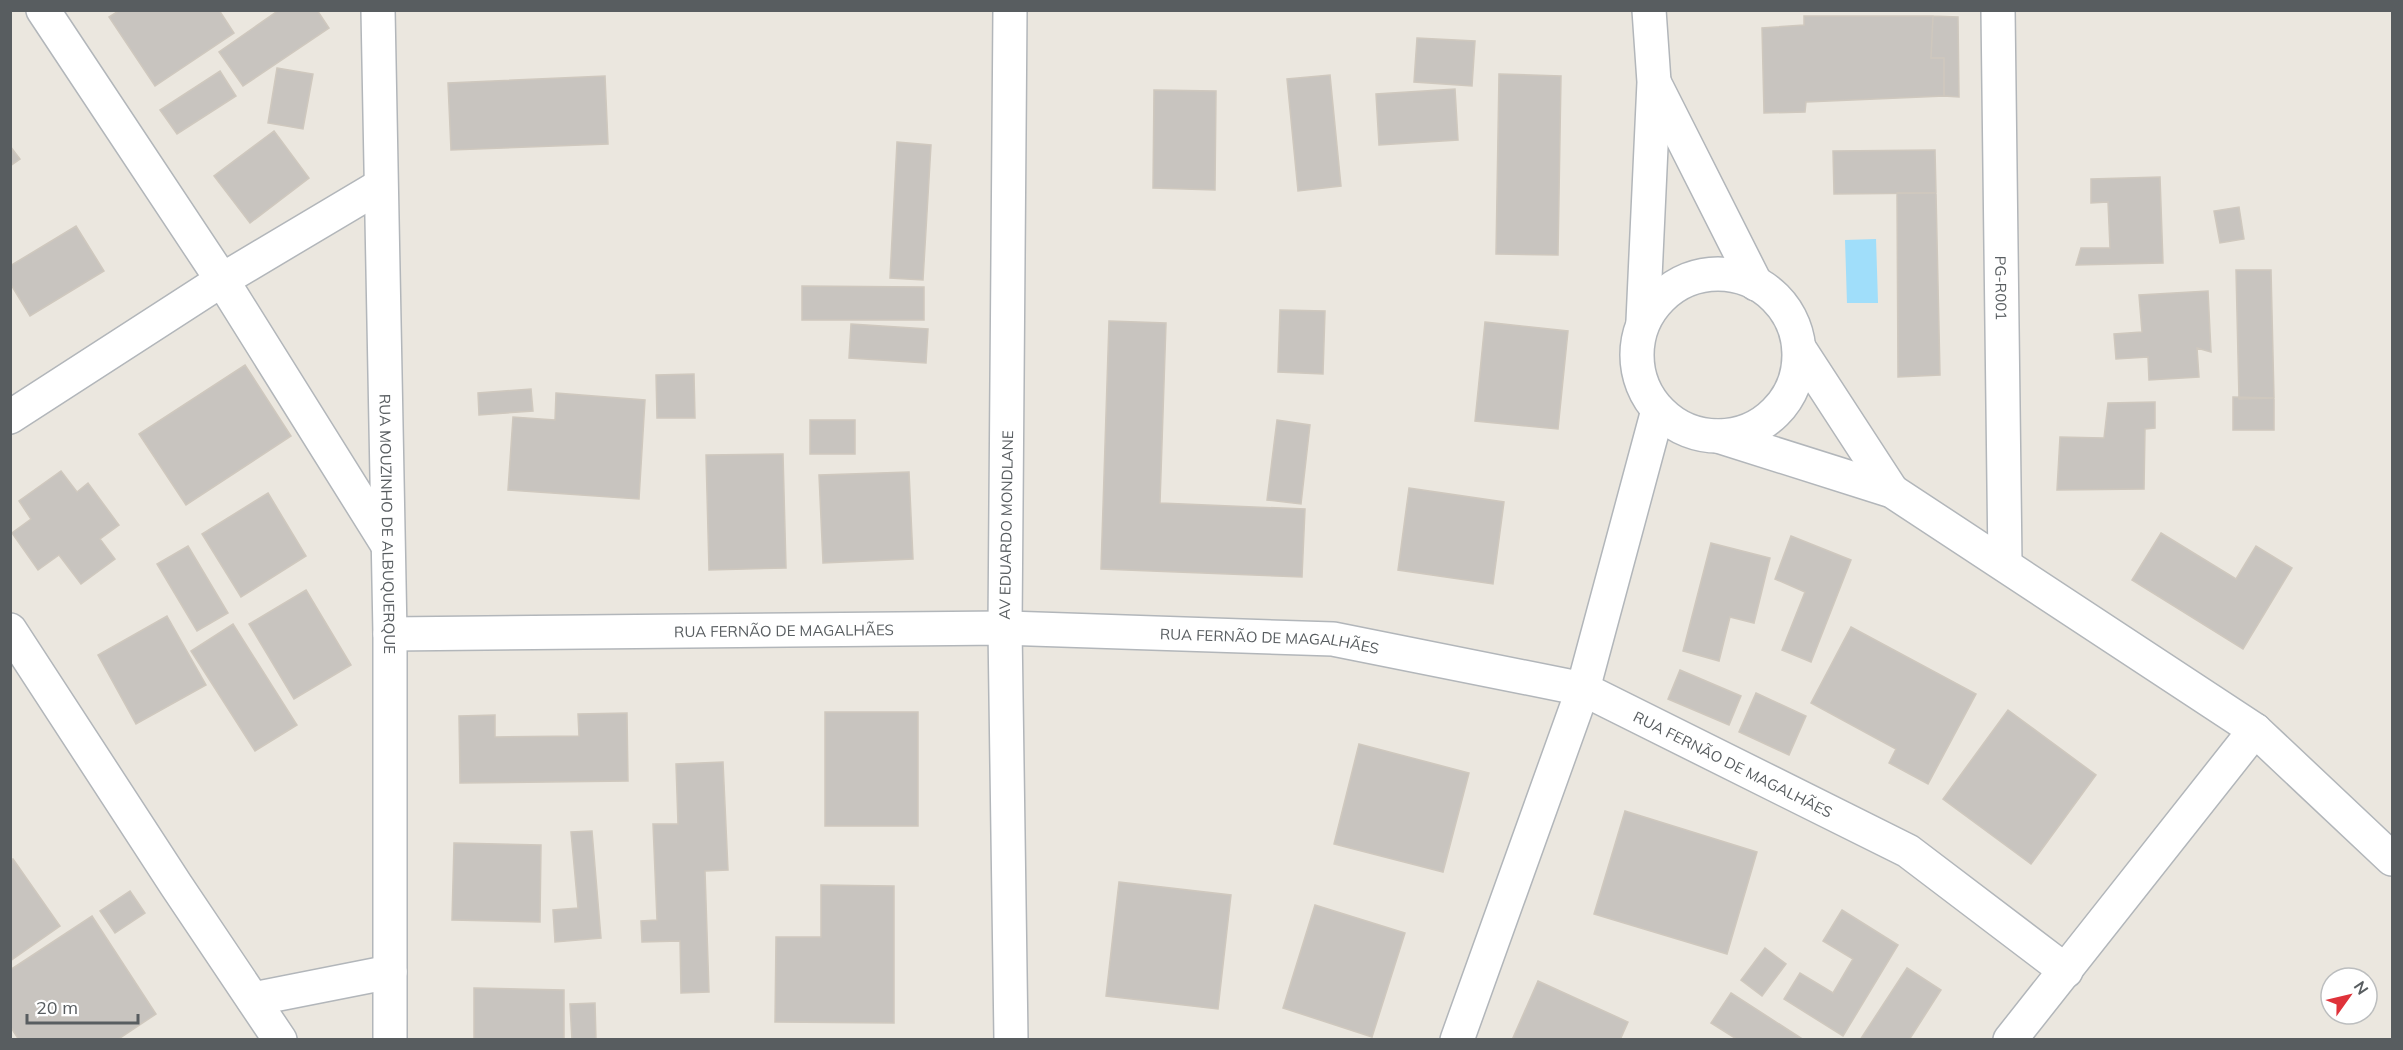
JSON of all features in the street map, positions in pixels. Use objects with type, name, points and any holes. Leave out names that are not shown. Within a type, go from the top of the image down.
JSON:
[{"type":"street","points":[[43,10],[222,280],[388,546]]},
{"type":"street","name":"RUA MOUZINHO DE ALBUQUERQUE","points":[[378,10],[390,634],[390,1040]]},
{"type":"street","name":"AV EDUARDO MONDLANE","points":[[1010,10],[1005,628],[1011,1040]]},
{"type":"street","points":[[1649,10],[1654,82],[1644,321],[1638,344],[1638,368],[1645,390],[1658,410],[1676,424],[1696,433],[1718,436],[1892,491],[2255,730],[2392,859]]},
{"type":"street","name":"PG-R001","points":[[1998,10],[2005,564]]},
{"type":"street","points":[[1654,82],[1756,284]]},
{"type":"street","points":[[10,417],[222,280],[380,186]]},
{"type":"street","points":[[1644,321],[1658,299],[1679,283],[1704,275],[1731,275],[1756,284],[1778,300],[1792,322],[1798,348],[1796,375],[1786,400],[1768,419],[1744,432],[1718,436]]},
{"type":"street","points":[[1798,348],[1892,491]]},
{"type":"street","points":[[1457,1040],[1582,689],[1658,410]]},
{"type":"street","name":"RUA FERNÃO DE MAGALHÃES","points":[[390,634],[1005,628],[1333,639],[1582,689],[1908,851],[2066,972]]},
{"type":"street","points":[[10,630],[280,1040]]},
{"type":"street","points":[[2010,1040],[2255,730]]},
{"type":"street","points":[[253,999],[390,972]]},
{"type":"water","points":[[1876,239],[1878,303],[1847,303],[1845,240]]},
{"type":"building","points":[[120,10],[219,10],[234,33],[155,86],[109,17]]},
{"type":"building","points":[[279,10],[317,10],[329,28],[243,86],[219,52]]},
{"type":"building","points":[[1804,16],[1933,16],[1931,58],[1944,58],[1944,96],[1806,102],[1805,112],[1764,113],[1762,28],[1804,25]]},
{"type":"building","points":[[1933,16],[1958,17],[1959,97],[1944,96],[1944,58],[1931,58]]},
{"type":"building","points":[[1417,38],[1475,41],[1472,86],[1414,82]]},
{"type":"building","points":[[277,68],[313,74],[303,129],[268,123]]},
{"type":"building","points":[[220,71],[236,96],[177,134],[160,110]]},
{"type":"building","points":[[1499,74],[1561,76],[1558,255],[1496,254]]},
{"type":"building","points":[[1330,75],[1341,186],[1298,191],[1287,79]]},
{"type":"building","points":[[605,76],[608,144],[451,150],[448,83]]},
{"type":"building","points":[[1455,89],[1458,140],[1379,145],[1376,94]]},
{"type":"building","points":[[1154,90],[1216,91],[1215,190],[1153,188]]},
{"type":"building","points":[[274,131],[309,178],[250,223],[214,176]]},
{"type":"building","points":[[897,142],[931,145],[923,280],[890,278]]},
{"type":"building","points":[[10,146],[20,159],[10,166]]},
{"type":"building","points":[[1935,150],[1936,193],[1834,194],[1833,151]]},
{"type":"building","points":[[2160,177],[2163,263],[2076,265],[2081,248],[2110,248],[2108,202],[2091,203],[2091,179]]},
{"type":"building","points":[[1897,193],[1936,193],[1940,375],[1898,377]]},
{"type":"building","points":[[2239,207],[2244,239],[2220,243],[2214,211]]},
{"type":"building","points":[[76,226],[104,271],[30,316],[10,283],[10,266]]},
{"type":"building","points":[[2236,270],[2271,270],[2274,398],[2239,399]]},
{"type":"building","points":[[802,286],[924,287],[924,320],[802,320]]},
{"type":"building","points":[[2208,291],[2211,352],[2197,348],[2199,377],[2149,380],[2148,357],[2116,359],[2114,334],[2142,332],[2139,295]]},
{"type":"building","points":[[1280,310],[1325,311],[1323,374],[1278,372]]},
{"type":"building","points":[[1109,321],[1166,323],[1160,503],[1305,509],[1302,577],[1101,569]]},
{"type":"building","points":[[1485,322],[1568,331],[1558,429],[1475,421]]},
{"type":"building","points":[[851,324],[928,329],[926,363],[849,358]]},
{"type":"building","points":[[245,365],[291,436],[186,505],[139,434]]},
{"type":"building","points":[[694,374],[695,418],[657,418],[656,375]]},
{"type":"building","points":[[531,389],[533,411],[479,415],[478,393]]},
{"type":"building","points":[[556,393],[645,400],[639,499],[508,490],[513,417],[555,420]]},
{"type":"building","points":[[2233,397],[2274,398],[2274,430],[2233,430]]},
{"type":"building","points":[[2155,402],[2155,428],[2145,429],[2144,489],[2057,490],[2060,437],[2104,438],[2108,403]]},
{"type":"building","points":[[810,420],[855,420],[855,454],[810,454]]},
{"type":"building","points":[[1277,420],[1310,425],[1301,504],[1267,500]]},
{"type":"building","points":[[783,454],[786,568],[709,570],[706,455]]},
{"type":"building","points":[[61,471],[77,492],[88,483],[119,525],[100,539],[115,559],[81,584],[59,555],[38,570],[12,533],[31,519],[19,501]]},
{"type":"building","points":[[909,472],[913,559],[823,563],[819,475]]},
{"type":"building","points":[[1409,488],[1504,502],[1493,584],[1398,570]]},
{"type":"building","points":[[268,493],[306,556],[241,597],[202,534]]},
{"type":"building","points":[[2161,533],[2236,579],[2256,546],[2292,568],[2243,649],[2132,580]]},
{"type":"building","points":[[1791,536],[1851,560],[1811,662],[1782,650],[1805,592],[1775,579]]},
{"type":"building","points":[[1711,543],[1770,558],[1754,623],[1730,617],[1719,661],[1683,651]]},
{"type":"building","points":[[188,546],[228,613],[197,631],[157,564]]},
{"type":"building","points":[[306,590],[351,665],[294,699],[249,624]]},
{"type":"building","points":[[167,616],[206,685],[136,724],[98,655]]},
{"type":"building","points":[[233,624],[297,725],[255,751],[191,651]]},
{"type":"building","points":[[1851,627],[1976,694],[1928,784],[1889,763],[1896,749],[1811,703]]},
{"type":"building","points":[[1680,670],[1741,696],[1729,725],[1668,699]]},
{"type":"building","points":[[1756,693],[1806,716],[1789,755],[1739,732]]},
{"type":"building","points":[[2008,710],[2096,775],[2031,864],[1943,799]]},
{"type":"building","points":[[825,712],[918,712],[918,826],[825,826]]},
{"type":"building","points":[[627,713],[628,781],[460,783],[459,716],[495,715],[495,737],[579,736],[578,714]]},
{"type":"building","points":[[1359,744],[1469,773],[1443,872],[1334,844]]},
{"type":"building","points":[[723,762],[728,870],[705,871],[709,992],[681,993],[680,941],[642,942],[641,921],[657,920],[653,824],[678,824],[676,764]]},
{"type":"building","points":[[1625,811],[1757,852],[1727,954],[1594,914]]},
{"type":"building","points":[[592,831],[601,938],[555,942],[553,910],[578,908],[571,832]]},
{"type":"building","points":[[454,843],[541,845],[540,922],[452,920]]},
{"type":"building","points":[[13,859],[60,926],[10,961],[10,860]]},
{"type":"building","points":[[1119,882],[1231,895],[1218,1009],[1106,996]]},
{"type":"building","points":[[821,885],[894,886],[894,1023],[775,1022],[776,937],[821,937]]},
{"type":"building","points":[[130,891],[145,913],[115,933],[100,911]]},
{"type":"building","points":[[1315,905],[1405,933],[1372,1037],[1283,1008]]},
{"type":"building","points":[[1842,910],[1898,945],[1843,1036],[1784,999],[1800,973],[1833,993],[1853,959],[1823,941]]},
{"type":"building","points":[[92,916],[156,1014],[117,1040],[19,1040],[10,1026],[10,970]]},
{"type":"building","points":[[1765,948],[1786,964],[1762,996],[1741,980]]},
{"type":"building","points":[[1907,968],[1941,990],[1909,1040],[1860,1040]]},
{"type":"building","points":[[1538,981],[1628,1022],[1620,1040],[1512,1040]]},
{"type":"building","points":[[474,988],[564,990],[564,1040],[474,1040]]},
{"type":"building","points":[[1731,993],[1804,1040],[1738,1040],[1711,1023]]},
{"type":"building","points":[[595,1003],[596,1040],[572,1040],[570,1004]]}]
